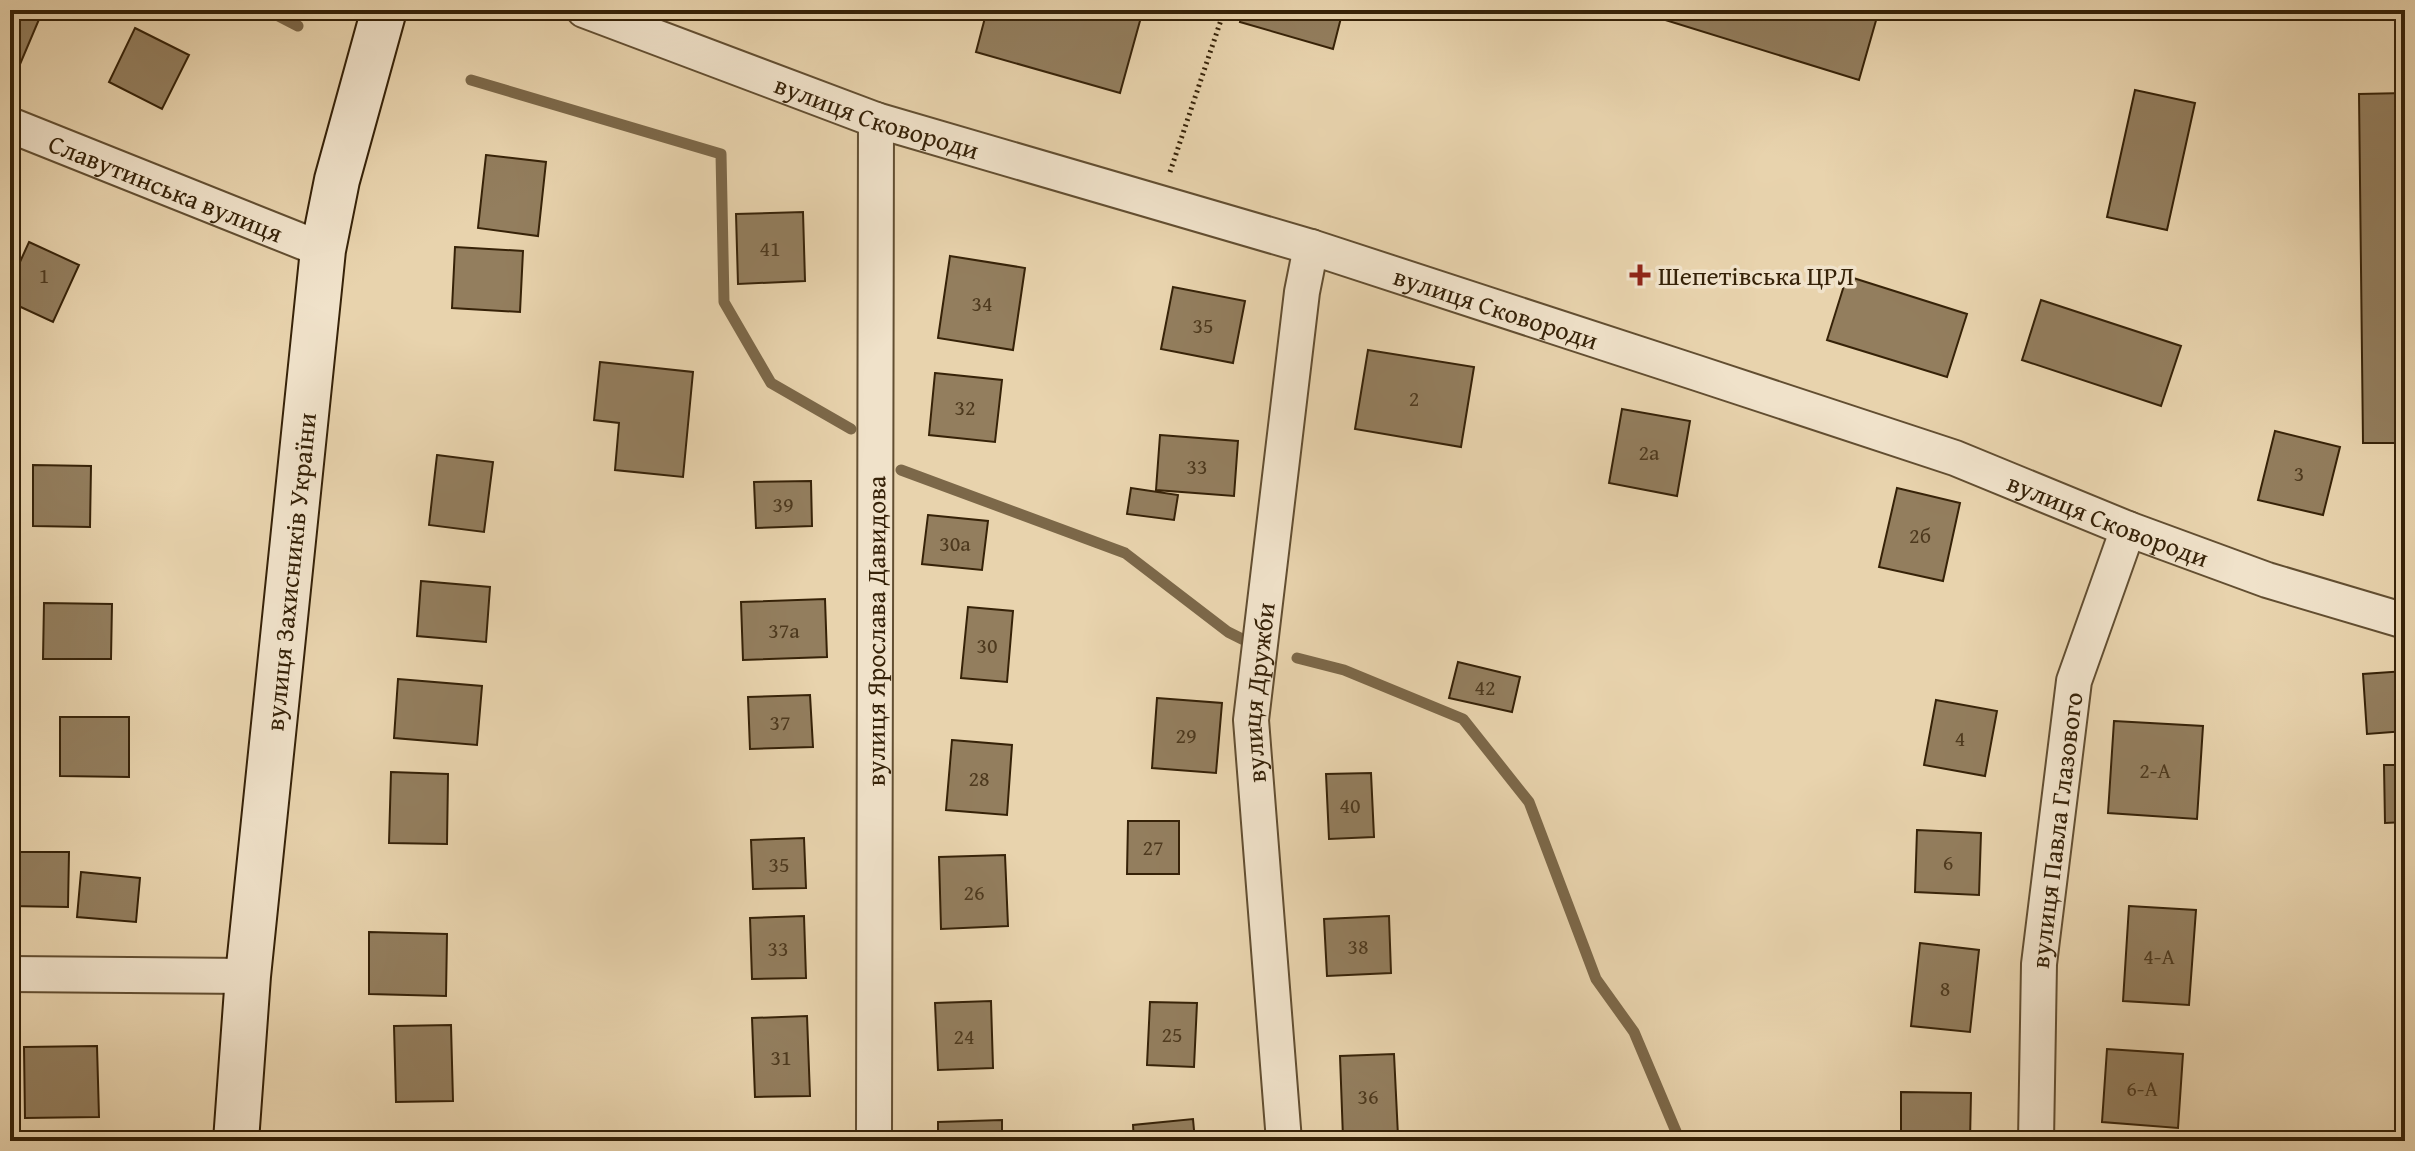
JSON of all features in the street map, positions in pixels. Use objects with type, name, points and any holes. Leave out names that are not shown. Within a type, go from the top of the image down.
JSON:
[{"type":"main road","name":"вулиця Захисників України","points":[[236,1141],[248,976],[323,250],[337,180],[384,10]]},
{"type":"street","name":"вулиця Сковороди","points":[[584,10],[876,120],[1311,247],[1955,458],[2128,529],[2267,580],[2405,621]]},
{"type":"street","name":"вулиця Ярослава Давидова","points":[[874,1141],[876,120]]},
{"type":"street","name":"Славутинська вулиця","points":[[10,125],[323,250]]},
{"type":"street","name":"вулиця Дружби","points":[[1284,1141],[1251,720],[1300,306],[1311,247]]},
{"type":"street","name":"вулиця Павла Глазового","points":[[2036,1141],[2039,964],[2074,681],[2128,529]]},
{"type":"street","points":[[10,974],[248,976]]},
{"type":"path","points":[[1159,203],[1222,10]]},
{"type":"building","points":[[10,10],[43,10],[18,69],[10,66]]},
{"type":"building","points":[[987,10],[1143,10],[1120,93],[976,52]]},
{"type":"building","points":[[1243,10],[1343,10],[1333,49],[1240,22]]},
{"type":"building","points":[[1633,10],[1879,10],[1859,80]]},
{"type":"building","points":[[135,28],[189,55],[162,109],[109,82]]},
{"type":"building","points":[[2135,90],[2195,103],[2167,230],[2107,217]]},
{"type":"building","points":[[2405,93],[2405,443],[2363,443],[2359,94]]},
{"type":"building","points":[[486,155],[546,162],[538,236],[478,228]]},
{"type":"building","points":[[803,212],[805,281],[738,284],[736,214]]},
{"type":"building","points":[[29,242],[79,265],[53,322],[10,302],[10,284]]},
{"type":"building","points":[[455,247],[523,251],[520,312],[452,308]]},
{"type":"building","points":[[950,256],[1025,268],[1013,350],[938,338]]},
{"type":"building","points":[[1847,276],[1967,314],[1947,377],[1827,340]]},
{"type":"building","points":[[1173,287],[1245,301],[1233,363],[1161,349]]},
{"type":"building","points":[[2041,300],[2181,346],[2161,406],[2022,360]]},
{"type":"building","points":[[1368,350],[1474,367],[1461,447],[1355,429]]},
{"type":"building","points":[[600,362],[693,372],[683,477],[615,470],[619,423],[594,420]]},
{"type":"building","points":[[935,373],[1002,380],[995,442],[929,435]]},
{"type":"building","points":[[1622,409],[1690,421],[1677,496],[1609,483]]},
{"type":"building","points":[[2275,431],[2340,447],[2323,515],[2258,500]]},
{"type":"building","points":[[1160,435],[1238,441],[1234,496],[1156,490]]},
{"type":"building","points":[[437,455],[493,462],[484,532],[429,525]]},
{"type":"building","points":[[33,465],[91,466],[90,527],[33,526]]},
{"type":"building","points":[[811,481],[812,526],[756,528],[754,482]]},
{"type":"building","points":[[1131,488],[1178,495],[1174,520],[1127,514]]},
{"type":"building","points":[[1897,488],[1960,503],[1943,581],[1879,567]]},
{"type":"building","points":[[928,515],[988,521],[982,570],[922,564]]},
{"type":"building","points":[[421,581],[490,587],[486,642],[417,636]]},
{"type":"building","points":[[825,599],[827,657],[743,660],[741,602]]},
{"type":"building","points":[[44,603],[112,604],[111,659],[43,659]]},
{"type":"building","points":[[968,607],[1013,611],[1007,682],[961,678]]},
{"type":"building","points":[[1458,662],[1520,677],[1512,712],[1449,698]]},
{"type":"building","points":[[2405,671],[2405,731],[2367,734],[2363,674]]},
{"type":"building","points":[[398,679],[482,686],[477,745],[394,738]]},
{"type":"building","points":[[810,695],[813,747],[750,749],[748,697]]},
{"type":"building","points":[[1157,698],[1222,703],[1216,773],[1152,768]]},
{"type":"building","points":[[1936,700],[1997,711],[1985,776],[1924,765]]},
{"type":"building","points":[[60,717],[129,717],[129,777],[60,776]]},
{"type":"building","points":[[2114,721],[2203,726],[2197,819],[2108,813]]},
{"type":"building","points":[[952,740],[1012,745],[1007,815],[946,810]]},
{"type":"building","points":[[2384,765],[2405,765],[2405,822],[2385,823]]},
{"type":"building","points":[[391,772],[448,774],[447,844],[389,843]]},
{"type":"building","points":[[1371,773],[1374,837],[1329,839],[1326,774]]},
{"type":"building","points":[[1128,821],[1179,821],[1179,874],[1127,874]]},
{"type":"building","points":[[1917,830],[1981,833],[1979,895],[1915,892]]},
{"type":"building","points":[[804,838],[806,888],[753,889],[751,840]]},
{"type":"building","points":[[2398,844],[2405,844],[2405,909],[2399,909]]},
{"type":"building","points":[[10,852],[69,852],[68,907],[10,906]]},
{"type":"building","points":[[1005,855],[1008,926],[941,929],[939,857]]},
{"type":"building","points":[[81,872],[140,878],[136,922],[77,917]]},
{"type":"building","points":[[2129,906],[2196,910],[2189,1005],[2123,1001]]},
{"type":"building","points":[[804,916],[806,978],[752,979],[750,918]]},
{"type":"building","points":[[1389,916],[1391,973],[1327,976],[1324,919]]},
{"type":"building","points":[[369,932],[447,934],[446,996],[369,994]]},
{"type":"building","points":[[2401,940],[2405,940],[2405,985],[2401,985]]},
{"type":"building","points":[[1920,943],[1979,950],[1970,1032],[1911,1026]]},
{"type":"building","points":[[991,1001],[993,1068],[938,1070],[935,1003]]},
{"type":"building","points":[[1150,1002],[1197,1003],[1194,1067],[1147,1065]]},
{"type":"building","points":[[807,1016],[810,1096],[755,1097],[752,1018]]},
{"type":"building","points":[[451,1025],[453,1101],[396,1102],[394,1026]]},
{"type":"building","points":[[97,1046],[99,1117],[25,1118],[24,1047]]},
{"type":"building","points":[[2107,1049],[2183,1054],[2178,1128],[2102,1122]]},
{"type":"building","points":[[1394,1054],[1398,1136],[1343,1138],[1340,1056]]},
{"type":"building","points":[[1901,1092],[1971,1093],[1970,1141],[1901,1141]]},
{"type":"building","points":[[1193,1119],[1195,1141],[1134,1141],[1133,1125]]},
{"type":"building","points":[[1002,1120],[1002,1141],[938,1141],[938,1122]]},
{"type":"building","points":[[103,1136],[103,1141],[41,1141],[41,1137]]},
{"type":"waterway","points":[[267,10],[298,26]]},
{"type":"waterway","points":[[471,80],[721,154],[724,302],[771,383],[851,429]]},
{"type":"waterway","points":[[901,470],[1125,553],[1228,632],[1244,640]]},
{"type":"waterway","points":[[1297,658],[1344,670],[1463,719],[1529,802],[1596,979],[1634,1032],[1680,1141]]},
{"type":"place","name":"Шепетівська ЦРЛ","points":[[1640,275]]}]
